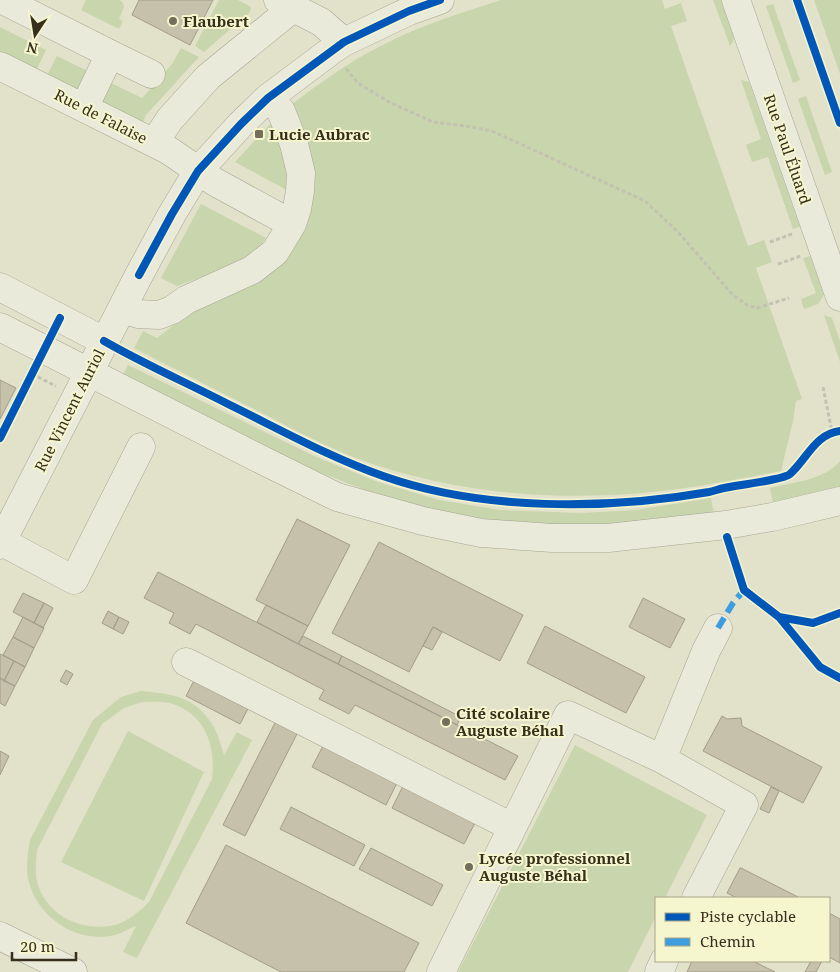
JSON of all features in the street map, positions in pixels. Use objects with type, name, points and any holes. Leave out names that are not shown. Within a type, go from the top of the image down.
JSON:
[{"type":"street","points":[[3,0],[152,74]]},
{"type":"street","name":"Rue Vincent Auriol","points":[[1,543],[138,275],[198,171],[268,98],[338,46],[409,11],[440,0]]},
{"type":"street","name":"Rue Paul Éluard","points":[[736,0],[840,297]]},
{"type":"street","points":[[154,143],[170,119],[208,77],[286,4],[321,22],[338,46]]},
{"type":"street","points":[[84,108],[110,54]]},
{"type":"street","name":"Rue de Falaise","points":[[0,66],[168,150],[215,182],[292,224]]},
{"type":"street","points":[[122,309],[138,314],[159,315],[172,310],[186,300],[252,270],[275,252],[292,224],[298,200],[301,173],[294,144],[281,111],[268,98]]},
{"type":"street","points":[[0,287],[104,341]]},
{"type":"street","points":[[0,327],[337,497],[423,521],[481,533],[552,538],[608,538],[726,525],[772,517],[840,501]]},
{"type":"street","points":[[1,543],[74,580],[141,447]]},
{"type":"street","points":[[662,759],[706,651],[718,628]]},
{"type":"street","points":[[186,662],[512,827]]},
{"type":"street","points":[[441,972],[568,715],[662,759],[744,805],[697,897]]},
{"type":"street","points":[[0,936],[73,972]]},
{"type":"path","points":[[338,46],[358,83],[389,102],[433,122],[492,131],[645,201],[678,232],[732,294],[747,305],[757,308],[790,298]]},
{"type":"path","points":[[22,373],[32,374]]},
{"type":"path","points":[[822,387],[832,432]]},
{"type":"green space","points":[[86,0],[119,0],[122,2],[124,7],[119,19],[123,21],[119,29],[81,10]]},
{"type":"green space","points":[[219,0],[238,0],[251,7],[250,12],[204,52],[195,46]]},
{"type":"green space","points":[[501,0],[662,0],[665,9],[681,3],[687,21],[671,26],[748,246],[764,240],[772,262],[756,268],[802,399],[796,401],[781,471],[684,488],[614,495],[541,495],[468,487],[396,471],[348,455],[298,432],[134,348],[143,331],[157,338],[197,307],[284,251],[292,104],[343,68],[390,41],[437,22]]},
{"type":"green space","points":[[713,0],[721,0],[734,36],[730,46]]},
{"type":"green space","points":[[814,0],[840,0],[840,74]]},
{"type":"green space","points":[[773,4],[800,80],[793,83],[766,6]]},
{"type":"green space","points":[[0,27],[46,50],[36,71],[0,52]]},
{"type":"green space","points":[[181,48],[199,57],[146,115],[141,126],[100,104],[105,80],[142,98],[172,64]]},
{"type":"green space","points":[[57,56],[90,72],[83,87],[74,92],[46,77]]},
{"type":"green space","points":[[741,80],[749,82],[800,227],[793,229],[768,157],[752,162],[746,145],[761,139]]},
{"type":"green space","points":[[806,96],[832,172],[825,175],[798,99]]},
{"type":"green space","points":[[273,121],[287,149],[292,193],[235,162]]},
{"type":"green space","points":[[201,204],[266,238],[256,251],[229,267],[177,286],[161,278]]},
{"type":"green space","points":[[810,256],[824,295],[818,304],[804,309],[801,299],[816,293],[803,258]]},
{"type":"green space","points":[[824,315],[832,318],[840,341],[840,362]]},
{"type":"green space","points":[[128,365],[314,456],[378,482],[439,500],[500,510],[581,513],[636,510],[711,498],[714,514],[612,526],[531,525],[441,513],[381,496],[316,471],[122,377]]},
{"type":"green space","points":[[840,461],[840,487],[816,496],[773,504],[770,488],[817,476],[834,467]]},
{"type":"green space","points":[[141,691],[175,696],[193,704],[201,710],[215,729],[224,755],[237,732],[252,740],[137,958],[123,952],[136,926],[118,934],[104,937],[76,933],[51,918],[41,907],[34,895],[27,872],[30,840],[93,720],[121,697]],"holes":[[[142,702],[173,704],[194,716],[201,724],[210,744],[213,767],[212,779],[149,902],[133,916],[115,925],[103,927],[80,924],[60,915],[44,898],[36,879],[37,850],[102,724],[124,708]]]},
{"type":"green space","points":[[128,731],[204,772],[144,901],[61,862]]},
{"type":"green space","points":[[575,745],[707,815],[666,897],[655,897],[655,918],[628,972],[458,972]]},
{"type":"building","name":"Flaubert","points":[[139,0],[213,0],[190,45],[132,15]]},
{"type":"building","points":[[0,380],[16,388],[0,419]]},
{"type":"building","points":[[297,519],[350,545],[308,626],[256,600]]},
{"type":"building","points":[[379,542],[523,615],[500,661],[433,627],[409,672],[332,633]]},
{"type":"building","points":[[158,572],[518,756],[505,780],[355,705],[349,714],[319,699],[324,690],[196,624],[190,634],[169,623],[174,613],[144,598]]},
{"type":"building","points":[[23,593],[44,603],[34,623],[13,612]]},
{"type":"building","points":[[643,598],[685,619],[670,648],[629,627]]},
{"type":"building","points":[[44,603],[53,608],[43,628],[34,623]]},
{"type":"building","points":[[266,605],[308,626],[298,644],[257,622]]},
{"type":"building","points":[[108,611],[119,617],[113,629],[102,623]]},
{"type":"building","points":[[23,617],[44,628],[34,648],[13,637]]},
{"type":"building","points":[[119,617],[129,622],[123,634],[113,629]]},
{"type":"building","points":[[545,626],[645,677],[626,713],[527,663]]},
{"type":"building","points":[[433,627],[442,632],[432,650],[423,646]]},
{"type":"building","points":[[303,636],[342,656],[338,664],[298,644]]},
{"type":"building","points":[[13,637],[34,648],[25,667],[3,655]]},
{"type":"building","points":[[0,654],[14,661],[4,681],[0,678]]},
{"type":"building","points":[[342,656],[461,717],[457,725],[338,664]]},
{"type":"building","points":[[14,661],[25,667],[15,686],[4,681]]},
{"type":"building","points":[[66,670],[73,674],[67,685],[60,681]]},
{"type":"building","points":[[196,677],[250,705],[240,724],[186,696]]},
{"type":"building","points":[[0,678],[15,686],[5,706],[0,703]]},
{"type":"building","points":[[279,715],[301,726],[245,836],[223,825]]},
{"type":"building","points":[[722,716],[727,719],[741,718],[742,726],[822,767],[803,803],[703,751]]},
{"type":"building","points":[[323,746],[397,783],[386,805],[312,767]]},
{"type":"building","points":[[0,751],[9,756],[0,775]]},
{"type":"building","points":[[403,786],[475,823],[464,844],[392,808]]},
{"type":"building","points":[[771,787],[779,791],[769,813],[760,809]]},
{"type":"building","points":[[291,807],[365,845],[354,866],[280,829]]},
{"type":"building","points":[[226,845],[419,943],[404,972],[281,972],[186,923]]},
{"type":"building","points":[[371,848],[443,885],[432,906],[359,869]]},
{"type":"building","points":[[741,868],[798,897],[735,897],[727,893]]},
{"type":"building","points":[[830,914],[840,919],[840,963],[830,958]]},
{"type":"building","points":[[692,962],[755,962],[775,972],[687,972]]},
{"type":"building","points":[[810,962],[821,962],[816,972],[805,972]]},
{"type":"marked path","points":[[718,628],[733,603],[744,590]]},
{"type":"cycle path","points":[[139,275],[198,171],[268,98],[344,42],[409,11],[440,0]]},
{"type":"cycle path","points":[[797,0],[840,123]]},
{"type":"cycle path","points":[[0,438],[60,318]]},
{"type":"cycle path","points":[[104,341],[150,366],[343,460],[383,476],[461,496],[545,504],[587,504],[670,498],[709,492],[786,476],[796,468],[818,442],[831,433],[840,431]]},
{"type":"cycle path","points":[[727,537],[744,590],[779,617],[820,667],[840,678]]},
{"type":"cycle path","points":[[779,617],[813,623],[840,613]]},
{"type":"place","name":"Flaubert","points":[[173,21]]},
{"type":"place","name":"Lucie Aubrac","points":[[259,134]]},
{"type":"place","name":"Cité scolaire Auguste Béhal","points":[[446,722]]},
{"type":"place","name":"Lycée professionnel Auguste Béhal","points":[[469,867]]}]
